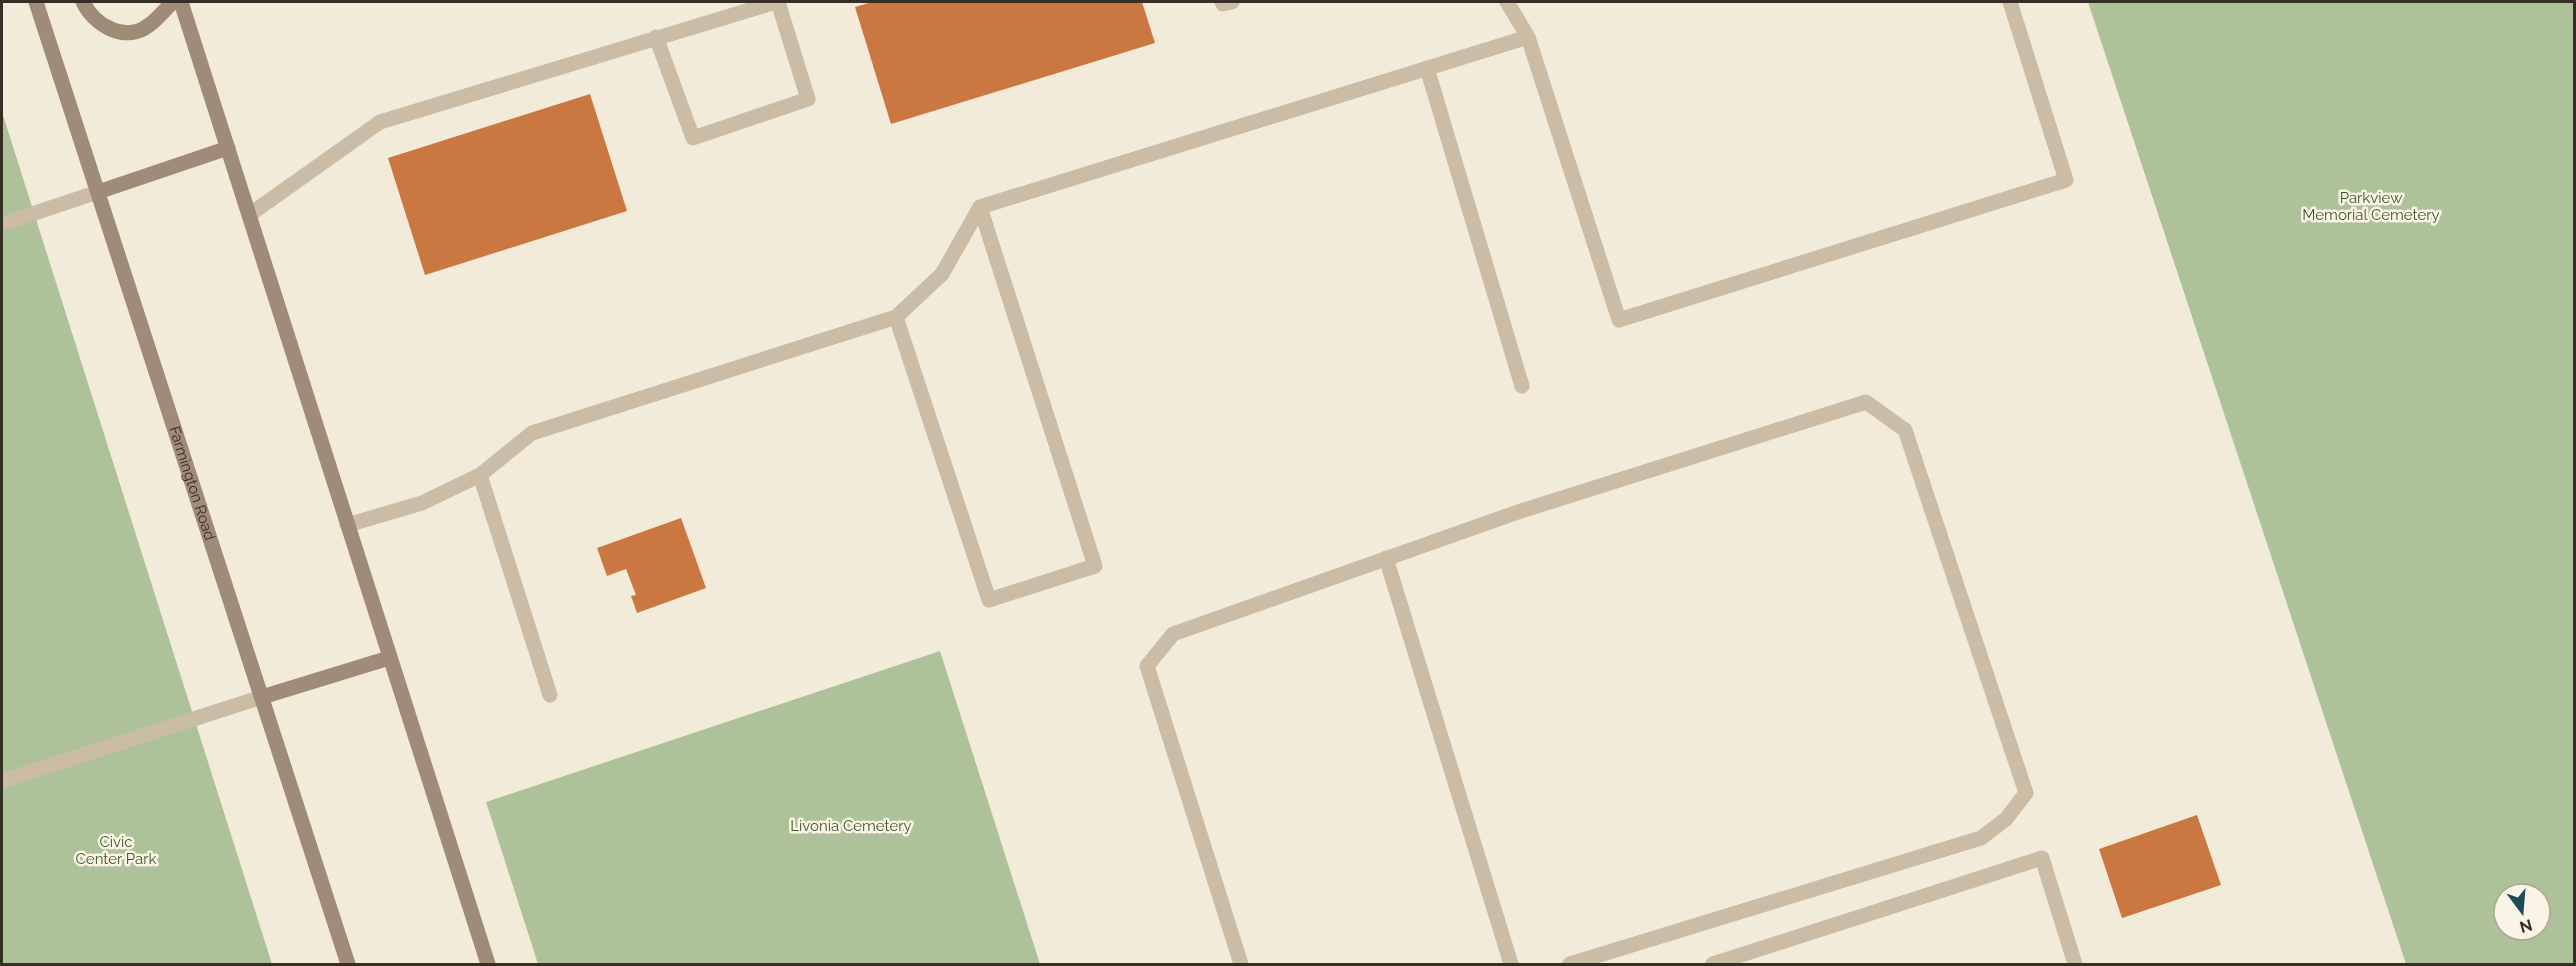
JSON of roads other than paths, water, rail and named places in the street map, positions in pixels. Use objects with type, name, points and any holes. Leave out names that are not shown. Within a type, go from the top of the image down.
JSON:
[{"type":"main road","name":"Farmington Road","points":[[36,2],[348,964]]},
{"type":"main road","points":[[83,2],[89,15],[107,28],[129,34],[148,27],[173,2]]},
{"type":"main road","points":[[181,2],[488,964]]},
{"type":"main road","points":[[98,192],[228,148]]},
{"type":"main road","points":[[262,697],[389,658]]},
{"type":"lane","points":[[249,215],[380,123],[656,37],[777,2],[808,99],[693,138],[656,37]]},
{"type":"lane","points":[[1222,2],[1223,4],[1232,2]]},
{"type":"lane","points":[[1507,2],[1528,37],[1618,320],[2066,180],[2010,2]]},
{"type":"lane","points":[[347,525],[422,503],[480,475],[532,433],[896,317],[942,274],[980,207],[1528,37]]},
{"type":"lane","points":[[1427,68],[1522,386]]},
{"type":"lane","points":[[2,224],[98,192]]},
{"type":"lane","points":[[896,317],[989,600],[1095,566],[980,207]]},
{"type":"lane","points":[[1241,964],[1147,666],[1173,634],[1518,512],[1866,402],[1905,430],[2026,793],[2006,819],[1981,838],[1569,964]]},
{"type":"lane","points":[[480,475],[550,695]]},
{"type":"lane","points":[[1386,558],[1511,964]]},
{"type":"lane","points":[[2,781],[262,697]]},
{"type":"lane","points":[[1713,964],[2042,858],[2075,964]]},
{"type":"park label","name":"Parkview Memorial Cemetery","points":[[2371,206]]},
{"type":"park label","name":"Livonia Cemetery","points":[[851,826]]},
{"type":"park label","name":"Civic Center Park","points":[[116,850]]}]
